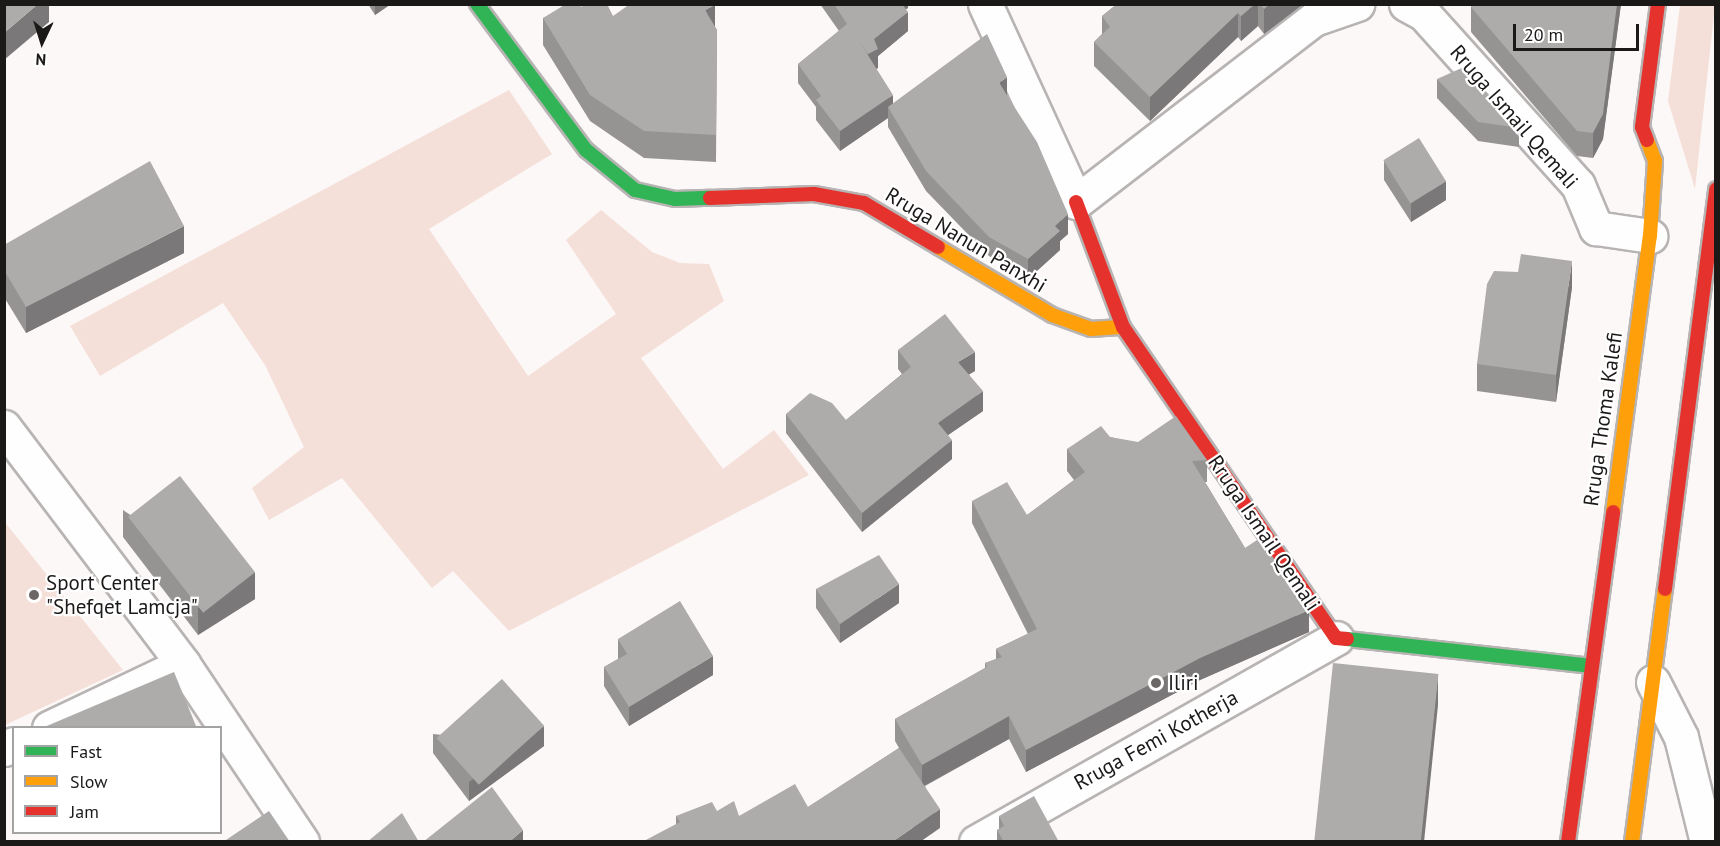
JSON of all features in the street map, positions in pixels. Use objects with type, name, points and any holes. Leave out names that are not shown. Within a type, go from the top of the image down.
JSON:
[{"type":"street","name":"Rruga Nanun Panxhi","points":[[477,4],[586,150],[635,190],[675,199],[814,194],[864,204],[1052,315],[1091,329],[1123,327]]},
{"type":"street","name":"Rruga Ismail Qemali","points":[[985,4],[1076,201],[1123,327],[1336,638]]},
{"type":"street","points":[[1076,201],[1311,12],[1357,4]]},
{"type":"street","name":"Rruga Ismail Qemali","points":[[1406,4],[1424,14],[1578,185],[1596,228],[1650,236]]},
{"type":"street","name":"Rruga Thoma Kalefi","points":[[1568,842],[1650,236],[1655,161],[1642,127],[1658,4]]},
{"type":"street","points":[[1632,842],[1716,189]]},
{"type":"street","points":[[4,427],[183,664],[302,842]]},
{"type":"street","points":[[1336,638],[1590,666]]},
{"type":"street","name":"Rruga Femi Kotherja","points":[[976,842],[1336,638]]},
{"type":"street","points":[[53,726],[183,664]]},
{"type":"street","points":[[1653,682],[1681,737],[1707,842]]},
{"type":"shaded area","points":[[1680,5],[1715,5],[1695,189],[1668,101]]},
{"type":"shaded area","points":[[509,90],[552,154],[429,229],[528,376],[616,314],[566,240],[601,210],[652,252],[680,263],[709,264],[724,301],[641,358],[723,469],[774,430],[809,475],[509,631],[453,571],[432,588],[342,478],[269,520],[252,488],[304,447],[265,365],[223,303],[100,376],[70,326]]},
{"type":"shaded area","name":"Sport Center \"Shefqet Lamcja\"","points":[[4,521],[123,670],[5,725],[4,725]]},
{"type":"building","points":[[4,4],[38,4],[4,33]]},
{"type":"building","points":[[566,4],[580,4],[581,7],[585,4],[607,4],[613,16],[630,4],[714,4],[705,10],[717,30],[716,135],[644,131],[590,95],[543,18]]},
{"type":"building","points":[[834,4],[902,4],[908,12],[874,39],[878,49],[868,54],[859,41],[893,95],[840,131],[816,100],[821,96],[798,64],[847,24]]},
{"type":"building","points":[[1117,4],[1255,4],[1241,16],[1238,13],[1150,97],[1094,42],[1110,27],[1102,16]]},
{"type":"building","points":[[1260,4],[1270,4],[1264,9]]},
{"type":"building","points":[[1471,4],[1617,4],[1603,114],[1593,133],[1577,131],[1471,7]]},
{"type":"building","points":[[987,34],[1007,77],[999,83],[1037,142],[1068,214],[1055,226],[1060,231],[1028,259],[989,237],[926,171],[888,107]]},
{"type":"building","points":[[1464,67],[1519,128],[1478,122],[1437,79]]},
{"type":"building","points":[[1419,138],[1446,181],[1410,204],[1383,160]]},
{"type":"building","points":[[150,161],[184,226],[26,307],[4,270],[4,245]]},
{"type":"building","points":[[1521,254],[1572,261],[1556,375],[1477,364],[1487,284],[1494,271],[1518,272]]},
{"type":"building","points":[[945,314],[975,352],[958,362],[983,391],[938,423],[952,440],[862,513],[786,414],[810,393],[832,403],[846,420],[911,367],[898,350]]},
{"type":"building","points":[[1176,416],[1207,460],[1192,461],[1245,548],[1260,538],[1309,610],[1200,658],[1026,750],[1009,716],[922,765],[895,719],[987,667],[985,663],[1002,657],[996,649],[1037,629],[972,501],[1007,482],[1027,515],[1085,472],[1067,449],[1101,426],[1110,437],[1138,442]]},
{"type":"building","points":[[180,476],[255,572],[203,613],[128,517]]},
{"type":"building","points":[[879,555],[899,584],[840,624],[816,589]]},
{"type":"building","points":[[680,601],[713,656],[629,707],[604,667],[627,654],[618,639]]},
{"type":"building","points":[[1333,663],[1438,674],[1421,842],[1314,842]]},
{"type":"building","points":[[174,672],[196,726],[47,726]]},
{"type":"building","points":[[502,679],[544,726],[479,785],[437,738]]},
{"type":"building","points":[[899,748],[940,809],[892,842],[642,842],[680,822],[676,816],[712,802],[717,811],[734,801],[739,816],[795,784],[808,807]]},
{"type":"building","points":[[492,787],[523,830],[509,842],[423,842]]},
{"type":"building","points":[[1034,796],[1059,842],[1004,842],[997,830],[1004,826],[999,816]]},
{"type":"building","points":[[269,811],[290,842],[223,842]]},
{"type":"building","points":[[402,813],[419,842],[367,842]]},
{"type":"traffic: fast","points":[[477,4],[586,150],[635,190],[675,199],[710,198]]},
{"type":"traffic: fast","points":[[1347,639],[1590,666]]},
{"type":"traffic: slow","points":[[1613,512],[1650,236],[1655,161],[1647,140]]},
{"type":"traffic: slow","points":[[938,247],[1052,315],[1091,329],[1123,327]]},
{"type":"traffic: slow","points":[[1632,842],[1665,589]]},
{"type":"traffic: jam","points":[[1647,140],[1642,127],[1658,4]]},
{"type":"traffic: jam","points":[[1665,589],[1716,189]]},
{"type":"traffic: jam","points":[[710,198],[814,194],[864,203],[938,247]]},
{"type":"traffic: jam","points":[[1076,202],[1123,327],[1336,638],[1347,639]]},
{"type":"traffic: jam","points":[[1568,842],[1613,512]]},
{"type":"place","name":"Sport Center \"Shefqet Lamcja\"","points":[[34,595]]},
{"type":"place","name":"Iliri","points":[[1156,683]]}]
